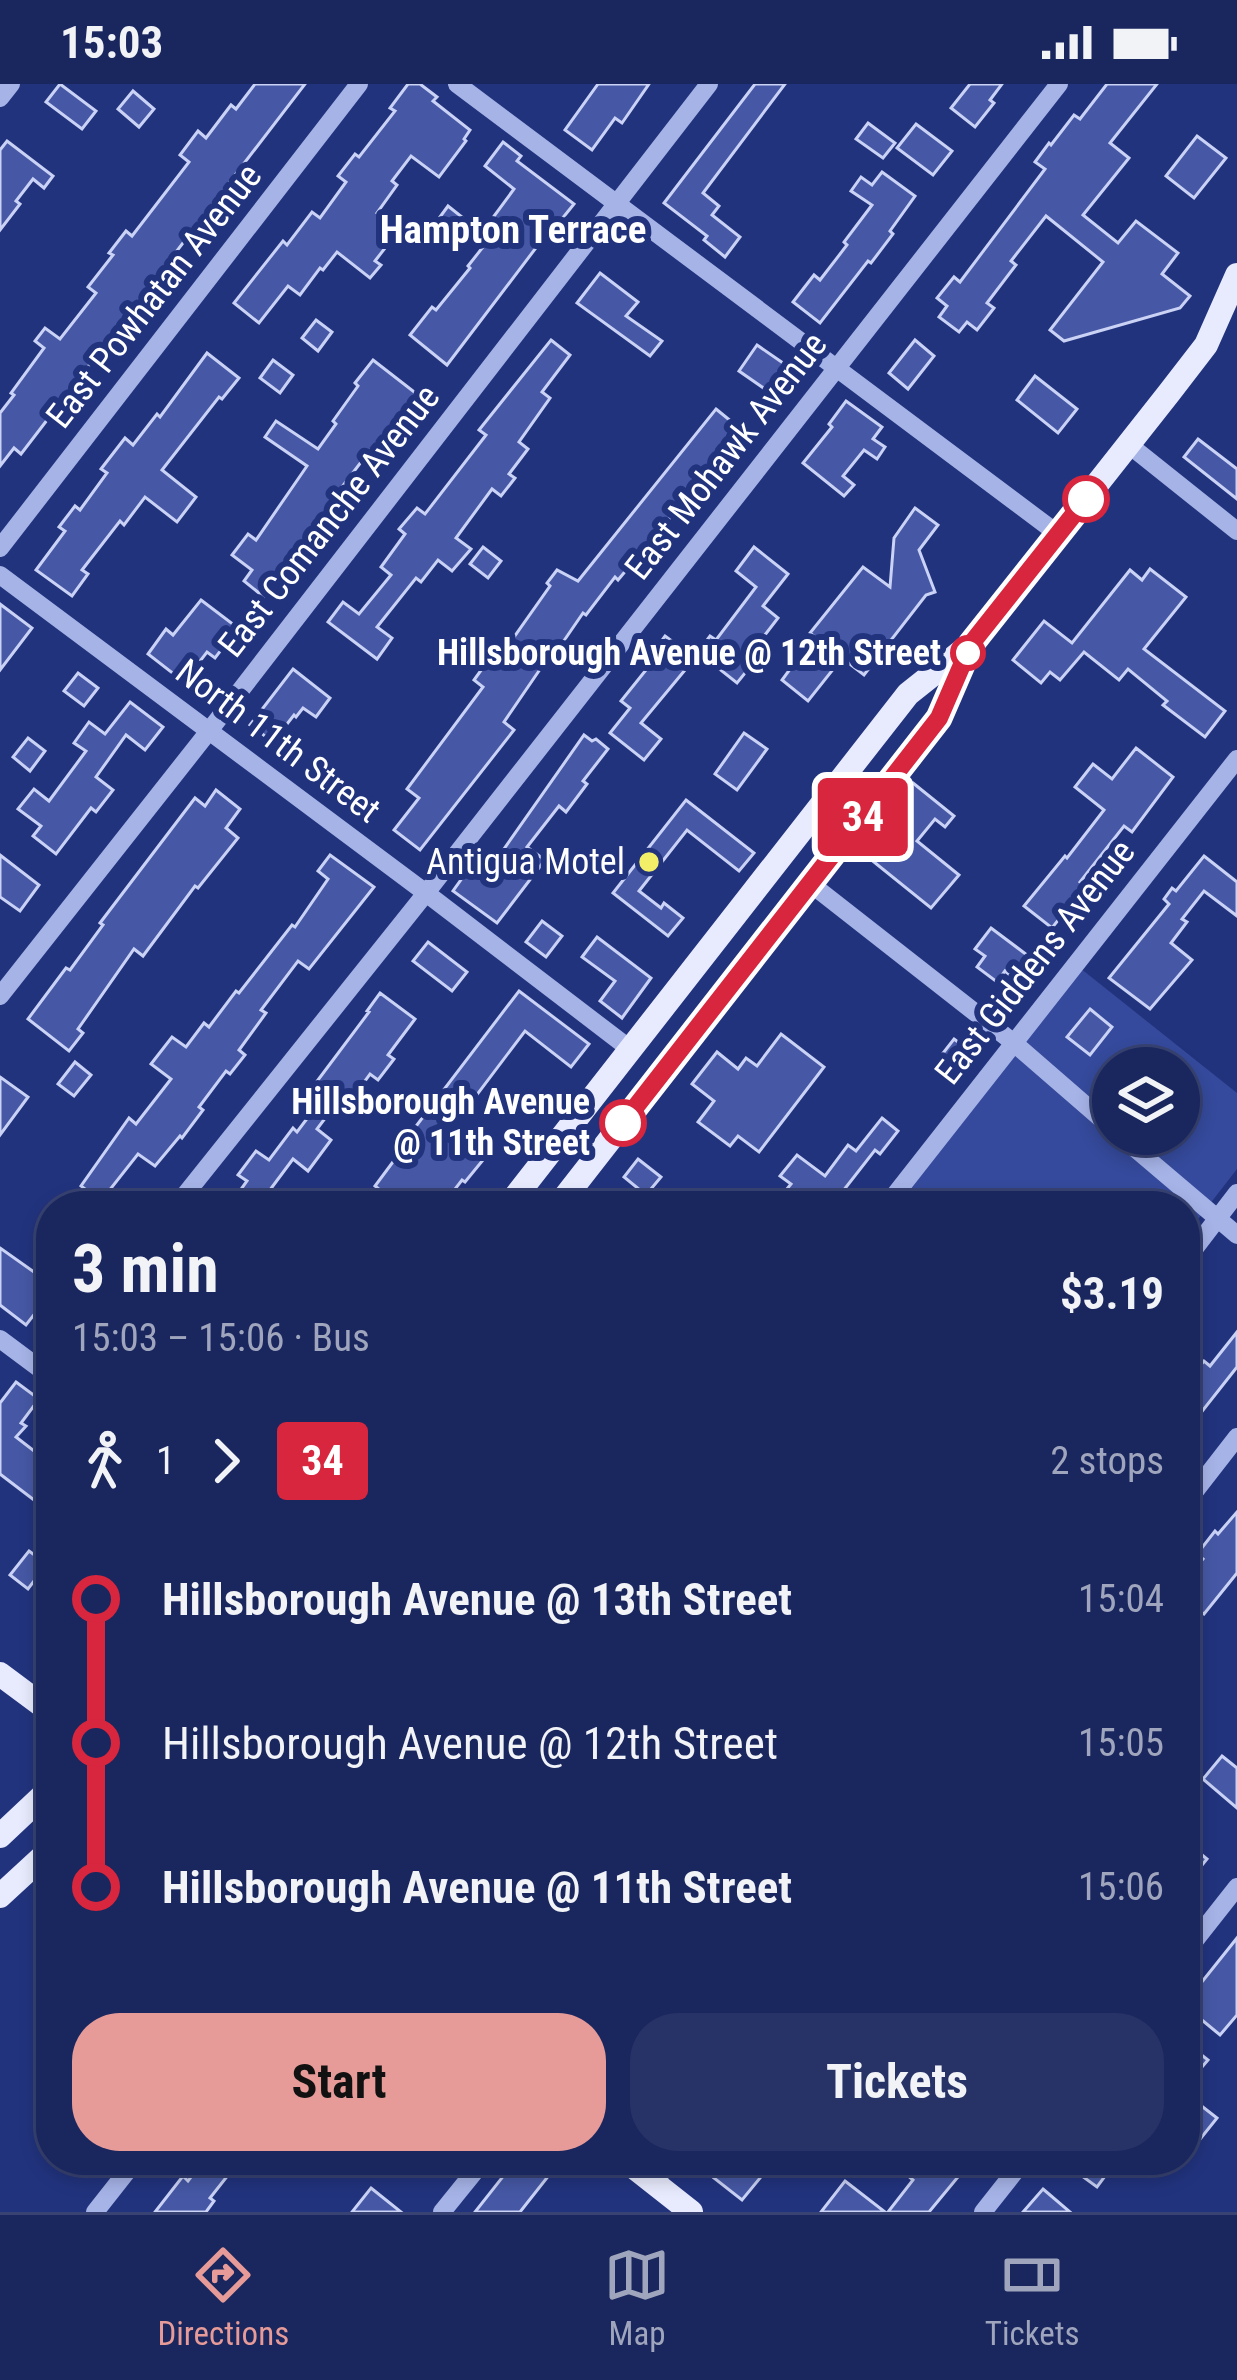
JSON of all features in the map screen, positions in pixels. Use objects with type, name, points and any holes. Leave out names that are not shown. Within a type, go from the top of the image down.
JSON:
[{"type":"main road","points":[[520,1191],[908,694],[971,644],[1128,445],[1206,345],[1237,275]]},
{"type":"main road","points":[[1206,345],[1237,323]]},
{"type":"main road","points":[[570,1191],[939,718],[971,644]]},
{"type":"main road","points":[[808,824],[804,864],[811,884]]},
{"type":"main road","points":[[630,1049],[640,1073],[636,1106]]},
{"type":"main road","points":[[0,1674],[36,1701]]},
{"type":"main road","points":[[0,1836],[36,1802]]},
{"type":"main road","points":[[0,1896],[36,1864]]},
{"type":"main road","points":[[645,2175],[691,2212]]},
{"type":"street","points":[[0,98],[11,84]]},
{"type":"street","name":"East Powhatan Avenue","points":[[0,548],[359,84]]},
{"type":"street","points":[[457,84],[1058,534]]},
{"type":"street","name":"East Comanche Avenue","points":[[0,996],[709,84]]},
{"type":"street","name":"East Mohawk Avenue","points":[[188,1191],[1059,84]]},
{"type":"street","points":[[1128,445],[1237,531]]},
{"type":"street","name":"North 11th Street","points":[[0,575],[630,1049]]},
{"type":"street","name":"East Giddens Avenue","points":[[898,1191],[1237,759]]},
{"type":"street","points":[[811,884],[1014,1042],[1092,1111]]},
{"type":"street","points":[[1142,1155],[1184,1191]]},
{"type":"street","points":[[1200,1242],[1237,1193]]},
{"type":"street","points":[[1200,1205],[1237,1235]]},
{"type":"street","points":[[0,1339],[36,1362]]},
{"type":"street","points":[[1200,1485],[1237,1438]]},
{"type":"street","points":[[1200,1934],[1237,1887]]},
{"type":"street","points":[[94,2212],[124,2175]]},
{"type":"street","points":[[442,2212],[472,2175]]},
{"type":"street","points":[[654,2182],[659,2175]]},
{"type":"street","points":[[983,2212],[1012,2175]]},
{"type":"shaded area","points":[[1080,968],[1179,1047],[1092,1047],[1092,1155],[1200,1155],[1200,1064],[1237,1093],[1237,1169],[1200,1217],[1200,1191],[907,1191]]},
{"type":"building","points":[[60,84],[96,111],[82,129],[46,102]]},
{"type":"building","points":[[255,84],[305,84],[21,454],[14,448],[0,466],[0,413],[44,348],[35,341],[45,328],[60,339],[96,293],[88,287],[113,255],[109,253],[126,231],[132,236],[189,162],[180,155],[198,131],[206,138],[231,105],[236,109]]},
{"type":"building","points":[[408,84],[420,84],[437,97],[433,101],[470,130],[466,141],[439,177],[411,156],[392,181],[397,185],[377,213],[399,230],[375,261],[381,265],[370,278],[337,252],[300,295],[288,286],[259,323],[234,303],[312,212],[320,218],[346,182],[338,176],[395,111],[390,108]]},
{"type":"building","points":[[598,84],[649,84],[622,123],[615,118],[592,150],[565,130]]},
{"type":"building","points":[[755,84],[785,84],[703,193],[719,206],[712,215],[740,237],[725,257],[704,240],[707,236],[664,203]]},
{"type":"building","points":[[970,84],[1002,84],[975,127],[951,108]]},
{"type":"building","points":[[1107,84],[1157,84],[1110,143],[1129,158],[1083,215],[1118,243],[1136,221],[1178,253],[1162,274],[1190,296],[1180,308],[1064,341],[1050,330],[1103,262],[1046,216],[1011,261],[1016,265],[987,303],[994,308],[977,330],[967,322],[959,332],[939,317],[947,306],[937,298],[954,277],[960,282],[1045,169],[1035,162],[1049,143],[1074,115],[1080,119]]},
{"type":"building","points":[[133,91],[154,109],[139,127],[118,109]]},
{"type":"building","points":[[868,123],[895,143],[883,158],[856,139]]},
{"type":"building","points":[[916,124],[952,151],[933,175],[897,148]]},
{"type":"building","points":[[1197,136],[1226,158],[1194,198],[1166,176]]},
{"type":"building","points":[[7,141],[53,176],[44,188],[33,179],[0,230],[0,150]]},
{"type":"building","points":[[503,142],[521,156],[517,161],[574,204],[447,365],[410,335],[432,307],[436,310],[494,233],[486,227],[514,189],[485,166]]},
{"type":"building","points":[[882,172],[915,196],[890,231],[893,234],[820,323],[793,302],[814,275],[820,280],[872,205],[851,191],[861,177],[872,185]]},
{"type":"building","points":[[448,206],[467,221],[456,236],[437,221]]},
{"type":"building","points":[[600,273],[638,302],[626,316],[662,341],[650,356],[577,303]]},
{"type":"building","points":[[316,320],[332,332],[318,351],[302,338]]},
{"type":"building","points":[[551,340],[570,355],[542,392],[550,398],[519,442],[528,449],[509,474],[515,478],[501,496],[492,489],[456,538],[471,549],[452,571],[438,560],[421,582],[416,578],[377,627],[392,638],[377,659],[328,622],[343,602],[359,614],[391,575],[381,567],[405,534],[399,529],[417,508],[425,514],[486,435],[479,430]]},
{"type":"building","points":[[915,340],[934,356],[908,389],[889,373]]},
{"type":"building","points":[[757,345],[796,372],[778,398],[739,371]]},
{"type":"building","points":[[207,353],[239,378],[162,470],[196,497],[177,522],[145,497],[82,570],[88,574],[72,596],[36,570],[65,531],[59,527],[75,506],[80,510],[107,473],[101,469],[125,438],[133,445]]},
{"type":"building","points":[[273,360],[293,375],[280,393],[260,378]]},
{"type":"building","points":[[373,360],[422,398],[378,454],[371,449],[264,597],[244,581],[252,570],[232,555],[248,534],[256,540],[307,466],[265,437],[276,421],[318,449]]},
{"type":"building","points":[[1035,376],[1077,409],[1058,433],[1017,400]]},
{"type":"building","points":[[846,401],[882,427],[873,439],[885,447],[877,459],[864,450],[843,476],[854,485],[844,496],[803,463]]},
{"type":"building","points":[[716,409],[743,431],[618,580],[615,577],[558,643],[504,722],[514,730],[420,850],[394,830],[419,798],[407,789],[483,687],[474,680],[487,662],[493,667],[557,570],[578,581]]},
{"type":"building","points":[[1198,439],[1237,469],[1237,499],[1184,457]]},
{"type":"building","points":[[915,508],[938,525],[919,550],[935,592],[926,595],[864,675],[842,658],[808,701],[782,680],[793,665],[800,668],[821,642],[810,633],[863,567],[890,587],[894,538]]},
{"type":"building","points":[[483,547],[501,561],[488,578],[470,564]]},
{"type":"building","points":[[754,547],[788,574],[763,606],[778,618],[744,662],[750,667],[737,683],[698,652],[710,636],[716,640],[756,587],[736,571]]},
{"type":"building","points":[[1150,569],[1186,597],[1144,649],[1225,711],[1205,737],[1163,705],[1167,701],[1128,669],[1119,680],[1084,652],[1060,680],[1050,672],[1041,683],[1013,660],[1044,621],[1072,643],[1130,570],[1142,580]]},
{"type":"building","points":[[201,600],[238,628],[215,658],[207,652],[184,682],[148,654],[166,629],[173,635]]},
{"type":"building","points":[[0,604],[32,628],[0,670]]},
{"type":"building","points":[[665,636],[695,658],[641,723],[661,739],[644,760],[610,733],[630,708],[621,701],[654,660],[650,657]]},
{"type":"building","points":[[293,669],[330,698],[316,717],[303,708],[273,742],[250,725]]},
{"type":"building","points":[[78,673],[98,688],[84,706],[64,691]]},
{"type":"building","points":[[130,702],[163,727],[145,750],[126,735],[96,777],[113,790],[96,812],[91,808],[56,854],[33,836],[41,826],[18,809],[34,789],[49,801],[86,751],[74,743],[89,722],[105,734]]},
{"type":"building","points":[[744,733],[767,749],[737,790],[715,774]]},
{"type":"building","points":[[584,735],[608,749],[566,812],[559,806],[527,847],[545,860],[497,923],[453,891],[473,863],[487,873]]},
{"type":"building","points":[[28,738],[45,751],[30,771],[13,757]]},
{"type":"building","points":[[1136,748],[1173,777],[1132,832],[1124,826],[1080,882],[1085,886],[1052,928],[1024,906],[1104,810],[1075,787],[1093,764],[1112,779]]},
{"type":"building","points":[[913,783],[954,816],[945,827],[935,819],[917,841],[959,875],[931,908],[869,858],[903,818],[905,814],[895,805]]},
{"type":"building","points":[[216,790],[240,809],[226,828],[238,838],[143,956],[134,949],[78,1029],[83,1033],[69,1051],[28,1019],[66,968],[70,970],[195,798],[205,806]]},
{"type":"building","name":"Antigua Motel","points":[[686,800],[754,853],[739,871],[687,830],[639,891],[683,918],[668,936],[613,893]]},
{"type":"building","points":[[0,855],[39,885],[20,911],[0,897]]},
{"type":"building","points":[[330,855],[374,887],[309,969],[298,961],[261,1010],[266,1013],[239,1050],[245,1055],[230,1074],[226,1071],[182,1138],[155,1166],[138,1154],[109,1191],[88,1191],[81,1186],[129,1118],[136,1124],[171,1079],[151,1064],[172,1037],[186,1047],[204,1023],[209,1027],[239,993],[328,879],[318,871]]},
{"type":"building","points":[[1204,856],[1237,882],[1237,916],[1204,891],[1171,943],[1192,960],[1150,1009],[1109,978],[1169,904],[1164,899],[1172,888],[1176,891]]},
{"type":"building","points":[[542,921],[562,936],[546,957],[526,942]]},
{"type":"building","points":[[991,928],[1031,958],[1015,979],[1005,971],[997,982],[977,967],[985,956],[975,949]]},
{"type":"building","points":[[597,937],[651,978],[622,1018],[600,1001],[615,981],[582,957]]},
{"type":"building","points":[[428,942],[467,972],[452,991],[413,961]]},
{"type":"building","points":[[519,991],[589,1044],[571,1067],[525,1031],[448,1133],[483,1160],[454,1191],[381,1191],[375,1186]]},
{"type":"building","points":[[380,993],[415,1019],[388,1055],[394,1059],[378,1080],[370,1074],[343,1111],[335,1105],[317,1129],[331,1140],[308,1171],[293,1159],[269,1191],[240,1191],[247,1181],[238,1175],[256,1151],[269,1160],[324,1096],[312,1088]]},
{"type":"building","points":[[1090,1009],[1112,1027],[1090,1055],[1067,1037]]},
{"type":"building","points":[[781,1034],[824,1067],[759,1152],[738,1136],[730,1146],[698,1122],[714,1101],[692,1084],[717,1052],[738,1069],[746,1058],[757,1066]]},
{"type":"building","points":[[954,1039],[973,1053],[958,1071],[940,1057]]},
{"type":"building","points":[[75,1062],[91,1075],[74,1096],[58,1084]]},
{"type":"building","points":[[0,1077],[28,1097],[0,1135]]},
{"type":"building","points":[[882,1118],[898,1131],[880,1154],[875,1150],[843,1191],[785,1191],[791,1184],[780,1176],[797,1155],[825,1176],[848,1145],[856,1151]]},
{"type":"building","points":[[638,1159],[661,1177],[649,1191],[641,1191],[624,1177]]},
{"type":"building","points":[[0,1248],[36,1273],[36,1312],[26,1325],[0,1305]]},
{"type":"building","points":[[1237,1332],[1237,1367],[1200,1414],[1200,1366],[1204,1361],[1210,1366]]},
{"type":"building","points":[[16,1382],[36,1397],[21,1423],[26,1426],[16,1437],[36,1452],[36,1502],[0,1474],[0,1403]]},
{"type":"building","points":[[1237,1512],[1237,1573],[1200,1613],[1200,1550],[1215,1531],[1218,1534]]},
{"type":"building","points":[[29,1551],[36,1556],[36,1578],[28,1589],[10,1575]]},
{"type":"building","points":[[1222,1756],[1237,1768],[1237,1808],[1203,1779]]},
{"type":"building","points":[[1237,1938],[1237,2015],[1220,2035],[1200,2018],[1200,1984]]},
{"type":"building","points":[[1200,2105],[1217,2118],[1200,2139]]},
{"type":"building","points":[[193,2175],[228,2175],[210,2198],[214,2201],[206,2212],[155,2212],[183,2176],[188,2181]]},
{"type":"building","points":[[504,2175],[549,2175],[520,2212],[475,2212]]},
{"type":"building","points":[[710,2175],[763,2175],[742,2200]]},
{"type":"building","points":[[907,2175],[960,2175],[929,2212],[888,2212],[913,2180]]},
{"type":"building","points":[[1081,2175],[1106,2175],[1097,2187]]},
{"type":"building","points":[[845,2181],[885,2212],[821,2212]]},
{"type":"building","points":[[371,2188],[401,2212],[352,2212]]},
{"type":"building","points":[[1043,2189],[1070,2212],[1023,2212]]},
{"type":"bus line","name":"34","points":[[623,1123],[939,718],[971,644],[1086,499]]},
{"type":"place","name":"Hillsborough Avenue @ 12th Street","points":[[968,653]]},
{"type":"place","name":"Antigua Motel","points":[[649,862]]},
{"type":"place","name":"Hillsborough Avenue @ 11th Street","points":[[623,1123]]},
{"type":"district","name":"Hampton Terrace","points":[[513,230]]}]
